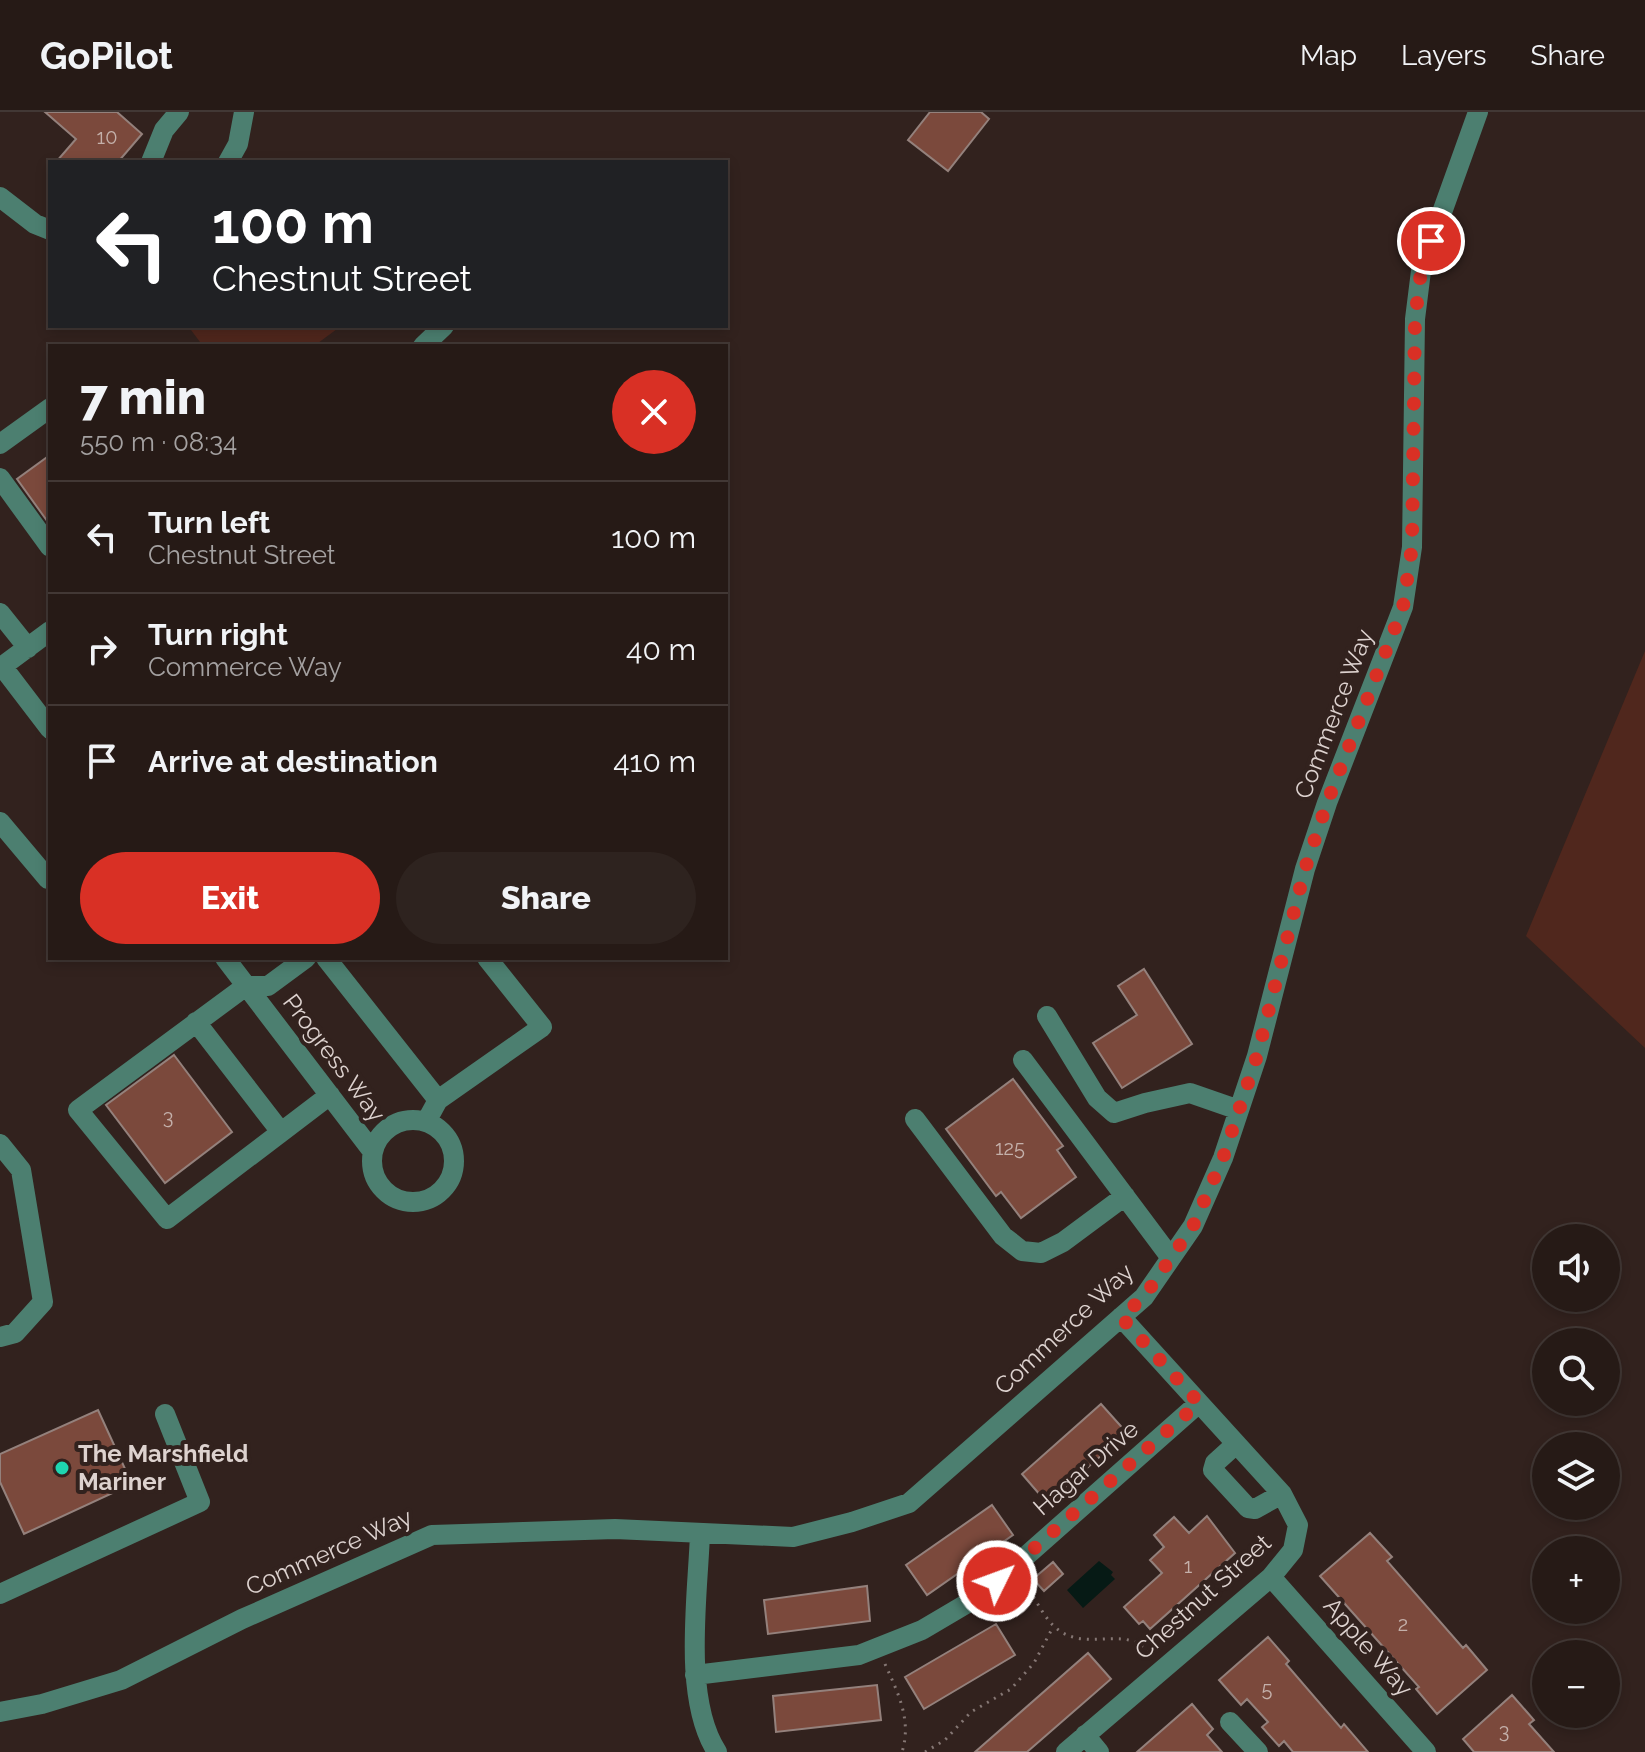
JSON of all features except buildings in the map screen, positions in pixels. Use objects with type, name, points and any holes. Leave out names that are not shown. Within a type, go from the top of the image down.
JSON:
[{"type":"street","points":[[152,160],[164,130],[179,112]]},
{"type":"street","points":[[229,160],[238,144],[244,112]]},
{"type":"street","name":"Commerce Way","points":[[0,1712],[42,1704],[121,1680],[242,1619],[432,1535],[615,1529],[793,1537],[909,1503],[1144,1297],[1193,1226],[1223,1158],[1257,1056],[1305,869],[1322,816],[1403,607],[1412,547],[1415,319],[1421,271],[1478,112]]},
{"type":"street","points":[[0,197],[35,224],[48,229]]},
{"type":"street","points":[[425,344],[442,328]]},
{"type":"street","points":[[0,444],[48,409]]},
{"type":"street","points":[[0,478],[48,544]]},
{"type":"street","points":[[0,613],[28,648]]},
{"type":"street","points":[[48,633],[1,667],[48,726]]},
{"type":"street","points":[[0,822],[48,879]]},
{"type":"street","name":"Progress Way","points":[[226,960],[373,1152]]},
{"type":"street","points":[[303,960],[268,986],[246,986],[78,1110],[167,1219],[330,1095]]},
{"type":"street","points":[[328,960],[438,1100]]},
{"type":"street","points":[[426,1122],[438,1100],[542,1027],[489,960]]},
{"type":"street","points":[[1047,1016],[1097,1098],[1114,1113],[1190,1093],[1239,1110]]},
{"type":"street","points":[[196,1022],[281,1132]]},
{"type":"street","points":[[1023,1060],[1171,1258]]},
{"type":"street","points":[[915,1119],[1003,1236],[1022,1251],[1041,1253],[1063,1242],[1125,1196]]},
{"type":"street","name":"Progress Way","points":[[409,1120],[426,1122],[443,1133],[450,1143],[454,1156],[453,1170],[448,1183],[438,1194],[411,1202],[397,1199],[385,1191],[377,1180],[372,1167],[373,1152],[378,1140],[396,1124],[409,1120]]},
{"type":"street","points":[[0,1144],[21,1170],[43,1302],[15,1333],[0,1337]]},
{"type":"street","name":"Chestnut Street","points":[[1066,1752],[1271,1577],[1293,1550],[1298,1525],[1282,1494],[1121,1317]]},
{"type":"street","name":"Hagar Drive","points":[[695,1675],[859,1655],[922,1630],[983,1594],[1199,1403]]},
{"type":"street","points":[[0,1594],[200,1502],[165,1414]]},
{"type":"street","points":[[1236,1444],[1215,1463],[1213,1470],[1248,1508],[1255,1509],[1282,1494]]},
{"type":"street","points":[[700,1533],[695,1675],[701,1708],[717,1752]]},
{"type":"street","name":"Apple Way","points":[[1271,1577],[1422,1751]]},
{"type":"street","points":[[1230,1722],[1258,1752]]},
{"type":"street","points":[[1085,1735],[1099,1752]]},
{"type":"path","points":[[1011,1569],[1036,1598],[1053,1627],[1066,1635],[1089,1641],[1127,1638],[1138,1642],[1163,1669]]},
{"type":"path","points":[[925,1752],[945,1740],[978,1707],[1011,1689],[1034,1663],[1053,1627]]},
{"type":"path","points":[[878,1648],[902,1702],[905,1742],[902,1752]]},
{"type":"shaded area","points":[[190,328],[338,328],[317,344],[202,344]]},
{"type":"shaded area","points":[[1645,651],[1645,1048],[1526,936]]},
{"type":"water","points":[[1099,1561],[1113,1572],[1111,1575],[1115,1579],[1083,1608],[1067,1590]]},
{"type":"place","name":"The Marshfield Mariner","points":[[62,1468]]},
{"type":"route","points":[[997,1581],[1199,1403],[1121,1317],[1144,1297],[1193,1226],[1223,1158],[1257,1056],[1305,869],[1327,803],[1403,607],[1412,547],[1415,319],[1421,271],[1431,241]]}]
